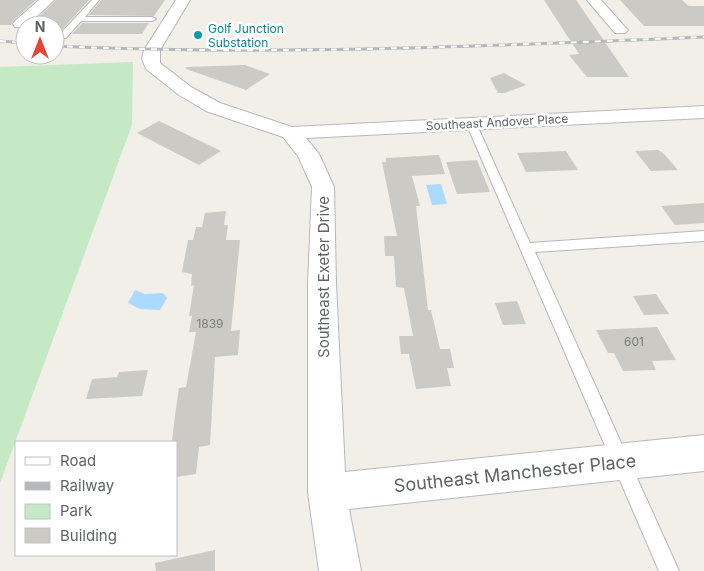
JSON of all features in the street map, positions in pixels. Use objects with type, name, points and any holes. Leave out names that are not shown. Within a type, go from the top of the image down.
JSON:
[{"type":"street","points":[[30,15],[47,0]]},
{"type":"street","points":[[183,0],[152,50],[150,59],[152,65],[185,91],[213,107],[290,133]]},
{"type":"street","points":[[594,0],[620,30]]},
{"type":"street","name":"Southeast Andover Place","points":[[290,133],[704,112]]},
{"type":"street","name":"Southeast Exeter Drive","points":[[290,133],[308,154],[323,187],[322,284],[327,493],[340,571]]},
{"type":"street","name":"Southeast Manchester Place","points":[[327,493],[704,453]]},
{"type":"lane","points":[[65,34],[96,0]]},
{"type":"lane","points":[[79,19],[152,19]]},
{"type":"lane","points":[[471,123],[669,571]]},
{"type":"lane","points":[[526,248],[704,236]]},
{"type":"green space","points":[[133,62],[132,125],[0,483],[0,67]]},
{"type":"water","points":[[441,184],[447,204],[432,205],[426,185]]},
{"type":"water","points":[[135,290],[145,294],[163,293],[167,298],[160,310],[140,309],[128,303]]},
{"type":"building","points":[[0,0],[36,0],[20,15],[15,15],[15,19],[11,25],[0,25]]},
{"type":"building","points":[[56,0],[89,0],[65,26],[65,15],[41,15]]},
{"type":"building","points":[[101,0],[165,0],[154,16],[89,15]]},
{"type":"building","points":[[544,0],[576,0],[629,77],[587,77],[569,55],[579,54]]},
{"type":"building","points":[[620,0],[682,0],[689,6],[704,6],[704,26],[644,26]]},
{"type":"building","points":[[82,23],[149,23],[142,34],[72,34]]},
{"type":"building","points":[[245,65],[270,74],[246,90],[186,69],[186,67]]},
{"type":"building","points":[[504,73],[526,85],[505,93],[498,93],[490,78]]},
{"type":"building","points":[[159,121],[221,151],[199,165],[137,133]]},
{"type":"building","points":[[658,150],[678,170],[651,171],[635,151]]},
{"type":"building","points":[[566,151],[578,170],[526,172],[517,153]]},
{"type":"building","points":[[439,155],[445,174],[412,176],[420,206],[416,206],[428,310],[431,310],[440,349],[450,349],[454,368],[447,368],[451,386],[416,389],[409,354],[401,354],[399,336],[413,336],[404,288],[396,287],[394,256],[385,256],[384,236],[397,236],[382,162],[386,162],[386,158]]},
{"type":"building","points":[[477,160],[490,192],[457,194],[446,162]]},
{"type":"building","points":[[704,203],[704,223],[675,225],[661,206]]},
{"type":"building","points":[[226,211],[224,225],[228,225],[226,240],[240,240],[231,331],[240,330],[238,355],[215,357],[210,445],[199,447],[196,474],[178,477],[178,441],[172,441],[175,415],[179,388],[186,387],[196,332],[189,332],[192,316],[189,316],[194,285],[191,286],[192,274],[182,272],[188,240],[193,240],[196,227],[202,227],[205,213]]},
{"type":"building","points":[[656,294],[669,314],[644,315],[633,296]]},
{"type":"building","points":[[517,301],[526,324],[503,325],[495,303]]},
{"type":"building","points":[[657,327],[676,360],[652,361],[656,370],[623,371],[614,353],[608,353],[596,330]]},
{"type":"building","points":[[148,370],[142,396],[86,399],[92,379],[117,377],[119,372]]},
{"type":"building","points":[[215,550],[215,571],[156,571],[155,563]]},
{"type":"railway","points":[[65,46],[217,50],[380,49],[704,37]]},
{"type":"railway","points":[[0,41],[15,42]]},
{"type":"place","name":"Golf Junction Substation","points":[[198,35]]}]
